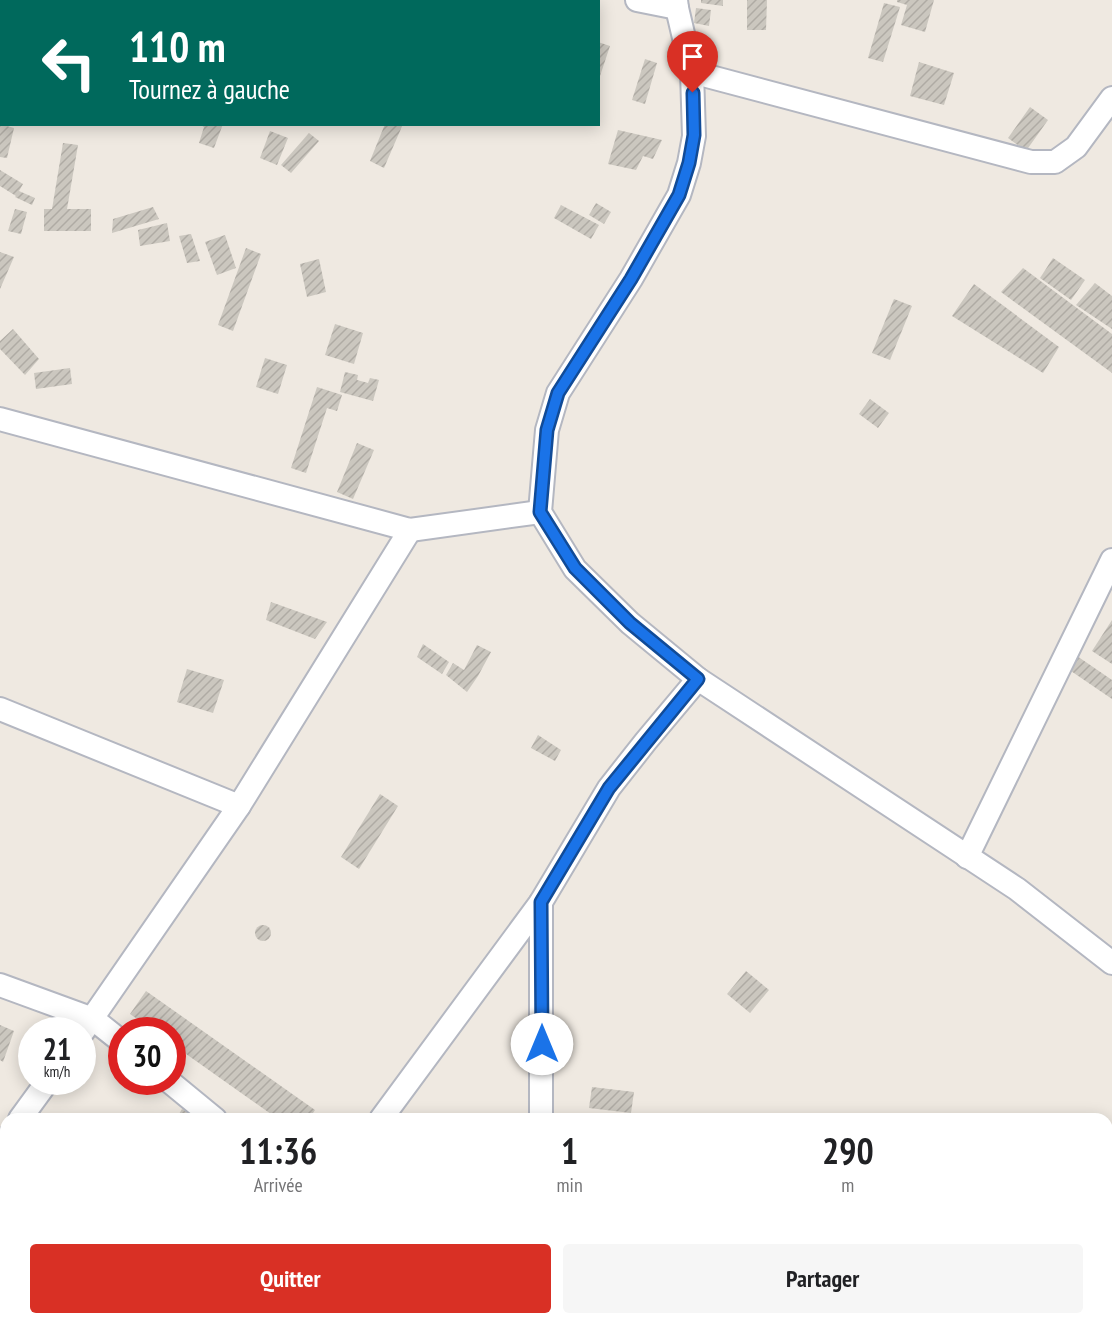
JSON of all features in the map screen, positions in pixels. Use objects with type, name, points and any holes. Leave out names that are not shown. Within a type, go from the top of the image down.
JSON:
[{"type":"street","points":[[637,0],[676,4],[692,72],[694,135],[689,163],[679,195],[631,279],[558,393],[547,430],[540,512],[575,568],[630,623],[698,679],[1017,889],[1112,963]]},
{"type":"street","points":[[692,72],[1031,162],[1055,162],[1076,147],[1112,98]]},
{"type":"street","points":[[0,419],[410,530],[540,512]]},
{"type":"street","points":[[94,1017],[239,806],[410,530]]},
{"type":"street","points":[[967,857],[1112,560]]},
{"type":"street","points":[[385,1113],[541,902],[609,788],[698,679]]},
{"type":"street","points":[[0,709],[239,806]]},
{"type":"street","points":[[541,902],[541,1113]]},
{"type":"street","points":[[0,985],[69,1017]]},
{"type":"street","points":[[24,1113],[38,1095]]},
{"type":"street","points":[[186,1095],[208,1113]]},
{"type":"building","points":[[701,0],[723,0],[723,6],[701,3]]},
{"type":"building","points":[[747,0],[767,0],[766,30],[747,30]]},
{"type":"building","points":[[897,0],[934,0],[925,32],[901,25],[907,5]]},
{"type":"building","points":[[884,3],[900,7],[883,62],[868,58]]},
{"type":"building","points":[[696,8],[711,10],[709,26],[694,23]]},
{"type":"building","points":[[600,43],[610,46],[600,76]]},
{"type":"building","points":[[645,59],[657,63],[645,104],[632,100]]},
{"type":"building","points":[[919,62],[954,73],[944,105],[910,96]]},
{"type":"building","points":[[1030,107],[1048,120],[1026,151],[1008,138]]},
{"type":"building","points":[[0,126],[14,128],[7,158],[0,157]]},
{"type":"building","points":[[202,126],[222,126],[214,148],[199,143],[204,127]]},
{"type":"building","points":[[384,126],[402,126],[384,168],[370,161]]},
{"type":"building","points":[[618,130],[662,140],[653,159],[643,156],[636,170],[608,164]]},
{"type":"building","points":[[270,131],[288,138],[277,165],[260,158]]},
{"type":"building","points":[[309,133],[319,141],[291,173],[281,165]]},
{"type":"building","points":[[63,143],[78,145],[67,209],[91,209],[91,231],[44,231],[44,209],[52,209]]},
{"type":"building","points":[[0,170],[23,184],[19,191],[35,198],[32,205],[15,197],[0,186]]},
{"type":"building","points":[[596,203],[611,212],[604,224],[589,215]]},
{"type":"building","points":[[561,205],[599,225],[591,239],[554,218]]},
{"type":"building","points":[[153,207],[159,219],[112,233],[113,219]]},
{"type":"building","points":[[15,209],[27,212],[21,234],[8,231]]},
{"type":"building","points":[[167,223],[170,241],[140,246],[138,230]]},
{"type":"building","points":[[191,234],[200,261],[187,263],[179,236]]},
{"type":"building","points":[[225,235],[236,268],[217,275],[205,242]]},
{"type":"building","points":[[246,248],[261,254],[233,331],[218,325]]},
{"type":"building","points":[[0,252],[14,257],[0,289]]},
{"type":"building","points":[[1053,258],[1085,280],[1071,300],[1040,278]]},
{"type":"building","points":[[319,259],[326,292],[307,297],[300,264]]},
{"type":"building","points":[[1023,268],[1112,334],[1112,373],[1001,292]]},
{"type":"building","points":[[1095,283],[1112,296],[1112,329],[1076,305]]},
{"type":"building","points":[[974,284],[1059,347],[1043,373],[952,316]]},
{"type":"building","points":[[894,299],[912,306],[890,360],[872,353]]},
{"type":"building","points":[[335,324],[363,333],[354,364],[325,355]]},
{"type":"building","points":[[13,329],[39,359],[25,375],[0,349],[0,341]]},
{"type":"building","points":[[265,358],[287,365],[278,394],[256,387]]},
{"type":"building","points":[[70,368],[72,384],[36,389],[34,373]]},
{"type":"building","points":[[345,372],[358,375],[357,380],[368,383],[370,378],[379,380],[373,401],[340,392]]},
{"type":"building","points":[[317,387],[342,395],[337,411],[327,408],[306,473],[291,468]]},
{"type":"building","points":[[870,399],[889,413],[878,428],[859,414]]},
{"type":"building","points":[[357,443],[374,450],[353,499],[337,492]]},
{"type":"building","points":[[271,602],[327,622],[315,639],[266,620]]},
{"type":"building","points":[[1112,620],[1112,664],[1092,651]]},
{"type":"building","points":[[423,644],[449,662],[442,674],[417,657]]},
{"type":"building","points":[[477,645],[491,652],[467,692],[446,675],[453,663],[464,670]]},
{"type":"building","points":[[1077,656],[1112,680],[1112,699],[1068,669]]},
{"type":"building","points":[[187,669],[224,680],[213,713],[177,702]]},
{"type":"building","points":[[538,735],[561,750],[555,761],[531,748]]},
{"type":"building","points":[[380,794],[398,806],[359,869],[341,857]]},
{"type":"building","points":[[263,925],[269,927],[271,933],[269,939],[263,941],[257,939],[255,933],[257,927]]},
{"type":"building","points":[[746,971],[769,990],[750,1013],[727,994]]},
{"type":"building","points":[[146,991],[183,1017],[134,1017],[130,1014]]},
{"type":"building","points":[[186,1019],[315,1110],[313,1113],[270,1113],[186,1054]]},
{"type":"building","points":[[0,1025],[14,1031],[3,1062],[0,1060]]},
{"type":"building","points":[[592,1087],[634,1092],[631,1113],[589,1108]]},
{"type":"route","points":[[542,1044],[541,902],[609,788],[698,679],[630,623],[575,568],[540,512],[547,430],[558,393],[631,279],[679,195],[689,163],[694,135],[693,93]]}]
